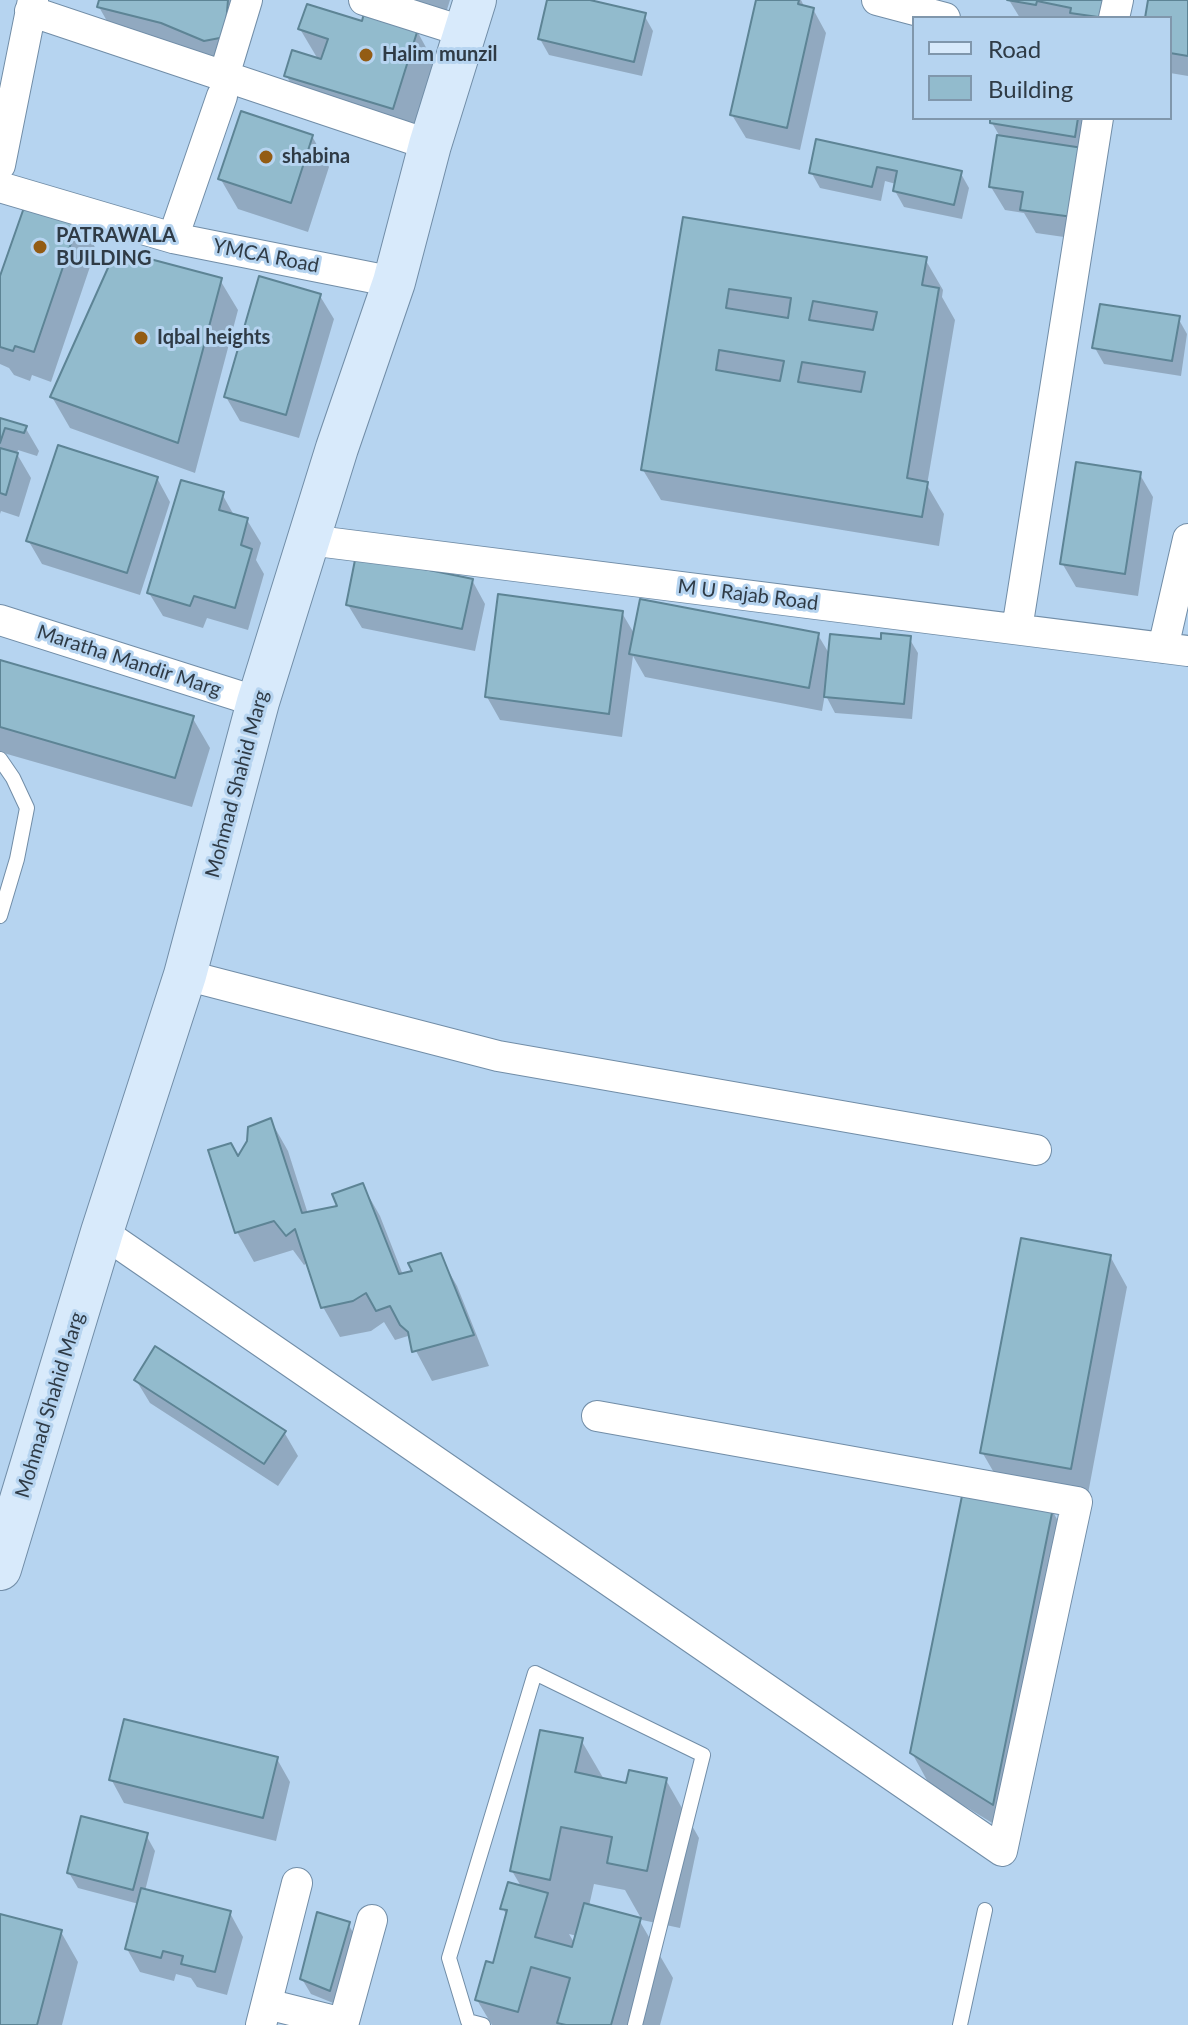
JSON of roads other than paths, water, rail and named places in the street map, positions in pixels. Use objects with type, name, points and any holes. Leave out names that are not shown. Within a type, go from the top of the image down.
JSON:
[{"type":"street","points":[[173,238],[223,86],[247,0]]},
{"type":"street","points":[[364,0],[470,16]]},
{"type":"street","points":[[877,0],[937,16]]},
{"type":"street","points":[[0,165],[32,6],[223,86],[430,145]]},
{"type":"street","name":"Mohmad Shahid Marg","points":[[0,1569],[102,1232],[185,975],[258,702],[337,448],[394,282],[430,145],[470,16]]},
{"type":"street","points":[[1017,629],[1098,120]]},
{"type":"street","name":"YMCA Road","points":[[0,187],[173,238],[394,282]]},
{"type":"street","points":[[1176,649],[1188,539]]},
{"type":"street","name":"M U Rajab Road","points":[[309,540],[1176,649]]},
{"type":"street","name":"Maratha Mandir Marg","points":[[0,620],[258,702]]},
{"type":"street","points":[[185,975],[498,1056],[1036,1150]]},
{"type":"street","points":[[102,1232],[1002,1851],[1077,1502],[597,1416]]},
{"type":"street","points":[[297,1883],[264,2014],[343,2024],[372,1920]]},
{"type":"lane","points":[[0,759],[27,808],[17,859],[0,916]]},
{"type":"lane","points":[[483,2025],[468,2021],[449,1958],[535,1673],[703,1755],[635,2025]]},
{"type":"lane","points":[[960,2025],[985,1910]]},
{"type":"place","name":"Halim munzil","points":[[366,55]]},
{"type":"place","name":"shabina","points":[[266,157]]},
{"type":"place","name":"PATRAWALA BUILDING","points":[[40,247]]},
{"type":"place","name":"Iqbal heights","points":[[141,338]]}]
